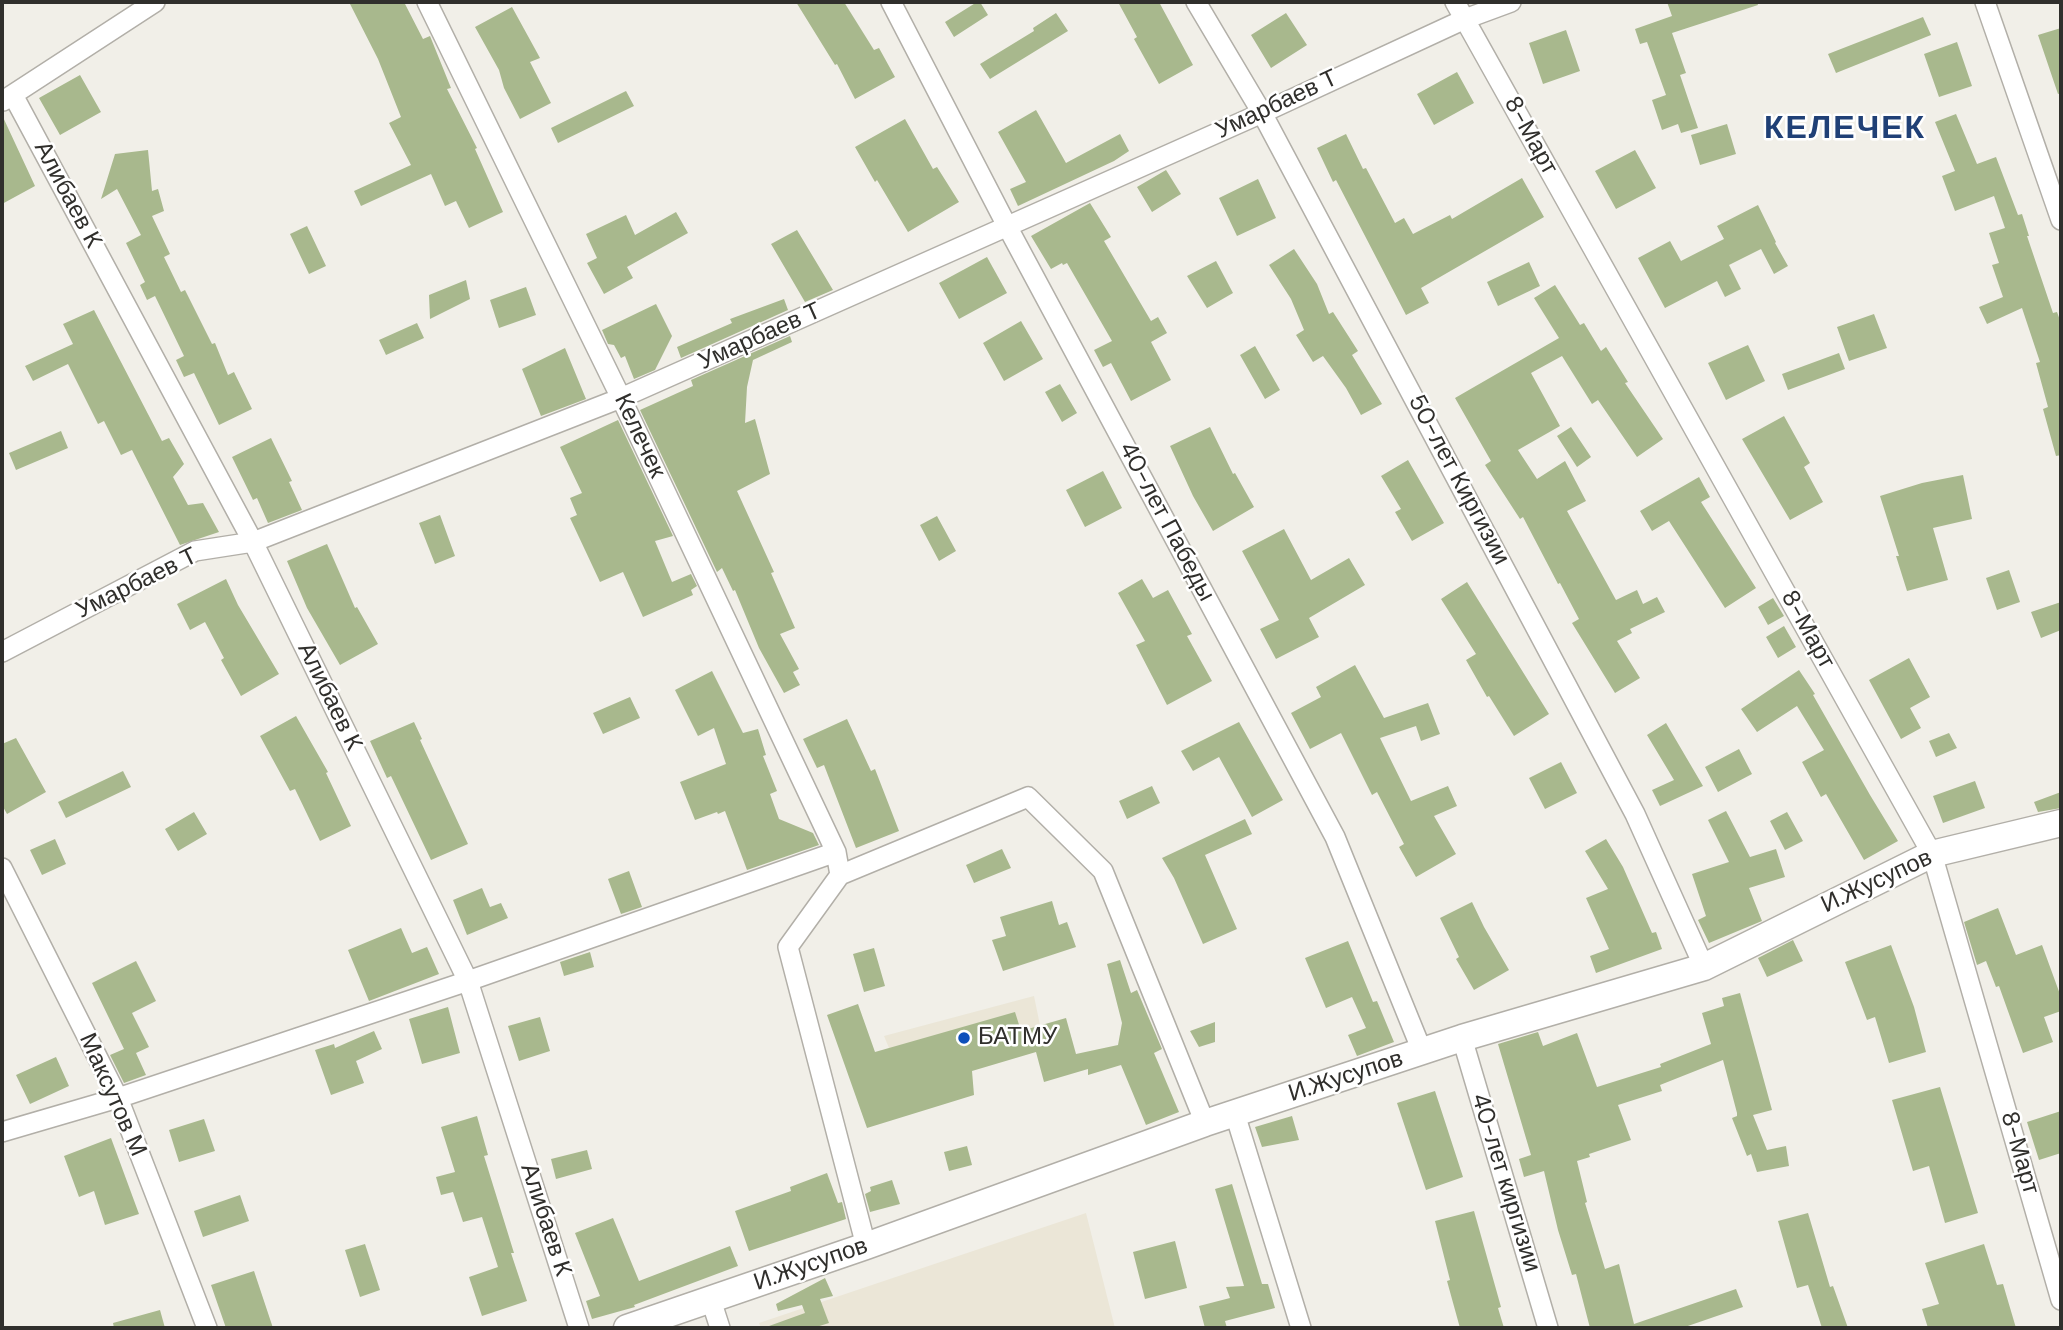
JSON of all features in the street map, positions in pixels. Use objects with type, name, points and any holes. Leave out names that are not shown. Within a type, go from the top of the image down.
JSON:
[{"type":"street","points":[[7,99],[155,2]]},
{"type":"street","name":"Келечек","points":[[427,2],[621,398],[835,852],[840,875]]},
{"type":"street","name":"40-лет Пабеды","points":[[891,2],[1007,226],[1335,837],[1422,1051]]},
{"type":"street","name":"50-лет Киргизии","points":[[1196,2],[1262,113],[1635,814],[1704,967]]},
{"type":"street","name":"Умарбаев Т","points":[[2,652],[195,551],[253,542],[621,398],[1262,113],[1460,10],[1511,2]]},
{"type":"street","points":[[1985,2],[2061,220]]},
{"type":"street","name":"8-Март","points":[[1460,10],[1933,854],[2061,1300]]},
{"type":"street","name":"Алибаев К","points":[[7,99],[253,542],[468,981],[579,1328]]},
{"type":"street","points":[[866,1246],[788,947],[840,875],[1028,797],[1103,871],[1205,1123]]},
{"type":"street","name":"И.Жусупов","points":[[627,1328],[866,1246],[1205,1123],[1462,1038],[1704,967],[1933,854],[2061,822]]},
{"type":"street","points":[[2,1132],[118,1098],[468,981],[835,852]]},
{"type":"street","name":"Максутов М","points":[[2,868],[118,1098],[207,1328]]},
{"type":"street","name":"40-лет киргизии","points":[[1462,1038],[1548,1328]]},
{"type":"street","points":[[1235,1114],[1301,1328]]},
{"type":"street","points":[[711,1300],[720,1328]]},
{"type":"shaded area","name":"БАТМУ","points":[[1034,996],[1043,1040],[904,1084],[884,1036]]},
{"type":"shaded area","points":[[1086,1213],[1115,1328],[761,1328],[759,1323]]},
{"type":"building","points":[[349,2],[404,2],[423,39],[430,36],[451,88],[447,89],[477,148],[475,149],[503,212],[469,228],[456,201],[445,206],[431,174],[361,206],[354,191],[411,165],[389,123],[401,117],[378,59]]},
{"type":"building","points":[[796,2],[844,2],[874,50],[879,48],[895,77],[855,99],[837,64],[835,65]]},
{"type":"building","points":[[980,2],[988,15],[954,37],[945,22]]},
{"type":"building","points":[[1118,2],[1159,2],[1193,65],[1159,84],[1134,39],[1137,37]]},
{"type":"building","points":[[1667,2],[1757,2],[1758,5],[1672,33],[1686,73],[1680,75],[1698,128],[1681,133],[1678,124],[1662,130],[1652,100],[1666,95],[1647,42],[1640,44],[1635,29],[1672,16]]},
{"type":"building","points":[[512,7],[540,58],[530,62],[551,103],[520,119],[504,88],[499,70],[475,27]]},
{"type":"building","points":[[1056,13],[1068,31],[990,79],[980,64],[1034,31],[1033,28]]},
{"type":"building","points":[[1286,13],[1307,45],[1271,68],[1251,35]]},
{"type":"building","points":[[1923,17],[1931,35],[1836,73],[1828,54]]},
{"type":"building","points":[[2061,28],[2061,93],[2058,94],[2038,35]]},
{"type":"building","points":[[1566,30],[1580,71],[1543,84],[1529,43]]},
{"type":"building","points":[[1957,42],[1972,86],[1939,97],[1924,54]]},
{"type":"building","points":[[1457,72],[1474,103],[1434,125],[1417,94]]},
{"type":"building","points":[[80,75],[101,112],[60,135],[39,98]]},
{"type":"building","points":[[626,91],[634,106],[558,143],[551,128]]},
{"type":"building","points":[[1036,110],[1066,163],[1120,134],[1129,151],[1114,161],[1018,206],[1010,189],[1026,182],[998,132]]},
{"type":"building","points":[[1956,114],[1977,164],[1996,157],[2018,215],[2022,214],[2053,313],[2057,312],[2061,323],[2061,455],[2056,456],[2043,409],[2048,407],[2036,363],[2040,362],[2022,308],[1987,324],[1979,307],[2003,297],[1992,265],[1999,263],[1989,233],[2005,228],[1994,196],[1955,211],[1942,176],[1955,171],[1935,122]]},
{"type":"building","points":[[2,115],[35,186],[2,204]]},
{"type":"building","points":[[905,119],[933,169],[937,167],[959,202],[908,232],[855,147]]},
{"type":"building","points":[[1727,124],[1736,154],[1700,165],[1691,135]]},
{"type":"building","points":[[1346,134],[1395,223],[1404,218],[1413,234],[1450,215],[1452,219],[1522,178],[1544,217],[1421,288],[1429,303],[1406,315],[1317,148]]},
{"type":"building","points":[[148,150],[152,191],[158,189],[164,211],[152,216],[170,254],[164,257],[181,292],[185,290],[212,344],[215,343],[228,375],[234,372],[252,409],[219,425],[194,373],[184,377],[176,360],[184,356],[155,296],[147,300],[140,285],[145,282],[126,243],[141,235],[117,189],[101,199],[115,154]]},
{"type":"building","points":[[1635,150],[1656,188],[1616,209],[1595,171]]},
{"type":"building","points":[[1166,170],[1181,194],[1152,212],[1137,187]]},
{"type":"building","points":[[1258,179],[1276,218],[1237,236],[1219,198]]},
{"type":"building","points":[[1090,203],[1111,237],[1104,241],[1151,321],[1158,317],[1167,333],[1151,342],[1171,380],[1131,401],[1111,363],[1103,367],[1094,350],[1112,341],[1067,263],[1051,269],[1031,236]]},
{"type":"building","points":[[1758,205],[1788,266],[1774,274],[1761,249],[1729,265],[1741,289],[1725,297],[1717,281],[1665,308],[1638,258],[1670,241],[1681,261],[1724,239],[1717,226]]},
{"type":"building","points":[[676,212],[688,233],[627,267],[633,278],[604,294],[587,263],[597,258],[586,234],[626,215],[635,235]]},
{"type":"building","points":[[307,226],[326,266],[309,274],[290,234]]},
{"type":"building","points":[[797,230],[833,290],[805,302],[771,244]]},
{"type":"building","points":[[1294,249],[1317,284],[1329,314],[1333,312],[1358,351],[1352,355],[1382,404],[1361,415],[1323,356],[1313,362],[1296,335],[1304,330],[1291,299],[1269,265]]},
{"type":"building","points":[[987,257],[1007,293],[959,319],[939,283]]},
{"type":"building","points":[[1216,261],[1233,293],[1207,308],[1187,276]]},
{"type":"building","points":[[1529,262],[1540,286],[1498,306],[1487,282]]},
{"type":"building","points":[[466,280],[470,299],[430,319],[429,295]]},
{"type":"building","points":[[1555,285],[1580,325],[1584,323],[1601,351],[1606,347],[1628,382],[1625,383],[1663,439],[1637,457],[1598,400],[1592,404],[1562,356],[1531,373],[1560,426],[1518,450],[1537,479],[1565,461],[1586,501],[1567,511],[1616,600],[1637,590],[1643,604],[1657,597],[1665,612],[1630,629],[1632,633],[1617,641],[1640,678],[1615,693],[1572,623],[1579,619],[1523,517],[1520,519],[1485,465],[1491,461],[1455,398],[1559,338],[1534,298]]},
{"type":"building","points":[[526,287],[536,315],[499,328],[490,300]]},
{"type":"building","points":[[784,299],[788,310],[681,358],[677,347],[732,323],[730,319]]},
{"type":"building","points":[[656,304],[672,336],[655,370],[634,379],[625,356],[621,358],[614,345],[608,344],[602,330]]},
{"type":"building","points":[[94,310],[162,441],[169,438],[184,464],[173,477],[188,505],[203,503],[219,532],[180,545],[132,450],[121,455],[104,421],[98,424],[68,364],[33,381],[25,366],[73,344],[63,324]]},
{"type":"building","points":[[1874,314],[1887,348],[1849,361],[1837,327]]},
{"type":"building","points":[[1021,321],[1043,359],[1004,381],[983,343]]},
{"type":"building","points":[[417,323],[424,338],[386,355],[379,340]]},
{"type":"building","points":[[790,336],[792,342],[753,360],[747,387],[745,423],[755,419],[770,474],[737,491],[774,572],[771,573],[795,628],[780,634],[799,669],[793,672],[800,685],[784,693],[759,648],[735,590],[733,591],[722,568],[717,572],[640,410],[693,386],[691,380]]},
{"type":"building","points":[[1748,345],[1765,381],[1726,400],[1708,363]]},
{"type":"building","points":[[1255,346],[1280,390],[1265,399],[1240,355]]},
{"type":"building","points":[[565,348],[586,399],[541,416],[522,369]]},
{"type":"building","points":[[1839,353],[1845,369],[1788,390],[1782,374]]},
{"type":"building","points":[[1060,384],[1077,413],[1062,422],[1045,392]]},
{"type":"building","points":[[1784,416],[1810,463],[1804,467],[1823,502],[1790,520],[1742,439]]},
{"type":"building","points":[[618,420],[673,536],[655,541],[672,582],[691,574],[697,586],[691,590],[693,595],[643,617],[623,572],[600,582],[570,518],[577,515],[570,498],[582,493],[560,447]]},
{"type":"building","points":[[1210,427],[1233,474],[1235,473],[1254,507],[1213,531],[1170,446]]},
{"type":"building","points":[[1571,427],[1591,457],[1577,467],[1557,436]]},
{"type":"building","points":[[61,431],[68,448],[16,470],[9,453]]},
{"type":"building","points":[[271,438],[292,481],[289,482],[302,510],[268,523],[257,498],[253,500],[232,457]]},
{"type":"building","points":[[1408,460],[1444,523],[1412,541],[1395,512],[1401,509],[1381,476]]},
{"type":"building","points":[[1103,471],[1122,508],[1085,527],[1066,490]]},
{"type":"building","points":[[1963,475],[1972,519],[1933,528],[1948,580],[1907,591],[1880,496],[1922,483]]},
{"type":"building","points":[[1699,477],[1710,497],[1701,502],[1756,588],[1725,608],[1669,521],[1652,531],[1640,511]]},
{"type":"building","points":[[440,515],[455,556],[435,564],[419,523]]},
{"type":"building","points":[[937,516],[956,551],[939,561],[920,525]]},
{"type":"building","points":[[1284,529],[1311,580],[1349,558],[1365,585],[1309,618],[1319,637],[1276,659],[1260,629],[1279,620],[1242,551]]},
{"type":"building","points":[[327,544],[355,608],[357,607],[378,644],[340,665],[307,608],[287,561]]},
{"type":"building","points":[[2009,570],[2020,602],[1997,610],[1986,578]]},
{"type":"building","points":[[226,579],[238,605],[279,674],[241,696],[221,660],[224,658],[205,622],[190,630],[177,604]]},
{"type":"building","points":[[1142,579],[1153,598],[1168,590],[1192,634],[1187,636],[1212,681],[1167,705],[1136,645],[1145,641],[1118,593]]},
{"type":"building","points":[[1467,582],[1549,714],[1514,736],[1466,660],[1476,654],[1441,599]]},
{"type":"building","points":[[1773,598],[1784,616],[1768,625],[1758,607]]},
{"type":"building","points":[[2061,602],[2061,630],[2041,638],[2031,612]]},
{"type":"building","points":[[1784,626],[1796,647],[1778,658],[1766,637]]},
{"type":"building","points":[[1909,658],[1930,697],[1910,708],[1921,728],[1901,739],[1869,680]]},
{"type":"building","points":[[1355,665],[1384,718],[1428,703],[1440,734],[1421,741],[1416,726],[1380,738],[1411,801],[1448,786],[1457,806],[1434,816],[1456,854],[1416,877],[1399,847],[1404,844],[1377,792],[1372,795],[1341,733],[1310,749],[1291,713],[1321,697],[1316,687]]},
{"type":"building","points":[[1799,670],[1898,841],[1864,860],[1826,794],[1821,797],[1802,762],[1824,750],[1797,706],[1757,732],[1741,709]]},
{"type":"building","points":[[712,671],[743,733],[758,729],[766,755],[763,756],[777,791],[770,794],[779,819],[813,833],[819,845],[747,870],[725,811],[695,820],[680,782],[726,764],[714,728],[698,736],[675,690]]},
{"type":"building","points":[[630,697],[640,718],[603,734],[593,713]]},
{"type":"building","points":[[296,716],[328,772],[326,773],[351,826],[320,841],[295,789],[290,791],[260,736]]},
{"type":"building","points":[[847,719],[871,771],[875,769],[899,831],[856,848],[824,765],[817,768],[803,739]]},
{"type":"building","points":[[414,722],[468,844],[431,860],[391,776],[387,778],[370,741]]},
{"type":"building","points":[[1239,722],[1283,800],[1252,817],[1219,757],[1193,771],[1181,751]]},
{"type":"building","points":[[1666,723],[1703,786],[1660,806],[1652,790],[1674,780],[1647,735]]},
{"type":"building","points":[[1949,733],[1957,748],[1936,757],[1929,741]]},
{"type":"building","points":[[16,738],[46,792],[7,814],[2,805],[2,744]]},
{"type":"building","points":[[1739,749],[1752,774],[1718,792],[1705,767]]},
{"type":"building","points":[[1561,762],[1577,793],[1545,809],[1529,778]]},
{"type":"building","points":[[123,771],[131,787],[66,818],[58,802]]},
{"type":"building","points":[[1975,781],[1985,808],[1943,823],[1933,796]]},
{"type":"building","points":[[1152,786],[1160,803],[1127,819],[1119,801]]},
{"type":"building","points":[[2061,792],[2061,808],[2038,812],[2034,802]]},
{"type":"building","points":[[1726,811],[1750,857],[1776,849],[1785,877],[1749,888],[1762,921],[1709,943],[1698,920],[1706,916],[1692,874],[1729,862],[1708,820]]},
{"type":"building","points":[[194,812],[207,834],[178,851],[165,829]]},
{"type":"building","points":[[1787,812],[1803,841],[1785,850],[1770,821]]},
{"type":"building","points":[[1245,819],[1252,834],[1205,855],[1237,929],[1203,944],[1174,878],[1162,858]]},
{"type":"building","points":[[55,839],[66,864],[42,875],[30,850]]},
{"type":"building","points":[[1606,839],[1623,867],[1652,933],[1656,932],[1662,949],[1596,973],[1590,956],[1609,949],[1586,898],[1608,889],[1585,851]]},
{"type":"building","points":[[1002,849],[1011,868],[974,883],[966,865]]},
{"type":"building","points":[[629,871],[642,907],[621,914],[608,879]]},
{"type":"building","points":[[482,888],[490,907],[501,903],[508,918],[467,935],[453,900]]},
{"type":"building","points":[[1052,901],[1059,925],[1067,922],[1076,947],[1003,971],[992,940],[1006,936],[1000,917]]},
{"type":"building","points":[[1472,902],[1509,970],[1474,990],[1456,959],[1459,957],[1440,918]]},
{"type":"building","points":[[1998,908],[2016,955],[2042,945],[2061,997],[2061,1011],[2044,1017],[2053,1042],[2023,1053],[1999,986],[1996,987],[1986,961],[1977,965],[1964,922]]},
{"type":"building","points":[[401,928],[412,953],[427,947],[439,974],[369,1001],[348,950]]},
{"type":"building","points":[[1793,940],[1803,961],[1767,977],[1758,958]]},
{"type":"building","points":[[1348,941],[1373,1002],[1377,1001],[1394,1042],[1357,1056],[1348,1035],[1366,1028],[1352,997],[1326,1008],[1305,958]]},
{"type":"building","points":[[1891,945],[1914,1007],[1926,1052],[1889,1063],[1875,1017],[1867,1020],[1845,962]]},
{"type":"building","points":[[874,948],[885,986],[864,992],[853,954]]},
{"type":"building","points":[[590,952],[594,967],[564,976],[560,962]]},
{"type":"building","points":[[1120,960],[1131,993],[1137,990],[1162,1049],[1154,1053],[1179,1112],[1146,1125],[1121,1065],[1088,1075],[1088,1069],[1044,1082],[1036,1052],[972,1071],[974,1095],[867,1128],[827,1015],[858,1004],[875,1052],[1015,1012],[1021,1031],[1066,1018],[1076,1054],[1118,1045],[1122,1023],[1107,964]]},
{"type":"building","points":[[136,961],[156,1001],[132,1013],[149,1047],[136,1053],[146,1075],[124,1083],[110,1055],[124,1049],[92,983]]},
{"type":"building","points":[[1740,993],[1772,1110],[1753,1115],[1767,1150],[1786,1146],[1789,1166],[1757,1172],[1751,1154],[1747,1156],[1732,1118],[1737,1116],[1737,1113],[1723,1060],[1660,1085],[1662,1091],[1618,1105],[1631,1140],[1589,1154],[1590,1157],[1577,1161],[1587,1202],[1585,1203],[1605,1269],[1619,1264],[1634,1324],[1736,1289],[1743,1307],[1682,1328],[1590,1328],[1576,1274],[1572,1275],[1558,1230],[1544,1171],[1524,1177],[1519,1159],[1531,1155],[1498,1044],[1538,1032],[1543,1046],[1577,1033],[1597,1087],[1661,1067],[1660,1064],[1711,1044],[1702,1013],[1724,1006],[1722,998]]},
{"type":"building","points":[[448,1007],[460,1053],[422,1064],[409,1019]]},
{"type":"building","points":[[540,1017],[550,1051],[519,1061],[508,1026]]},
{"type":"building","points":[[1215,1022],[1215,1042],[1199,1047],[1190,1031]]},
{"type":"building","points":[[374,1031],[382,1049],[356,1061],[364,1083],[331,1095],[315,1050],[334,1044],[335,1048]]},
{"type":"building","points":[[56,1057],[69,1086],[30,1104],[16,1075]]},
{"type":"building","points":[[1940,1087],[1978,1213],[1945,1223],[1929,1166],[1913,1171],[1892,1100]]},
{"type":"building","points":[[1435,1091],[1463,1177],[1426,1190],[1397,1103]]},
{"type":"building","points":[[2061,1111],[2061,1153],[2039,1160],[2027,1122]]},
{"type":"building","points":[[477,1116],[488,1155],[484,1156],[527,1301],[482,1316],[469,1277],[498,1267],[482,1217],[463,1222],[453,1192],[441,1195],[436,1177],[455,1172],[441,1127]]},
{"type":"building","points":[[1292,1116],[1299,1140],[1262,1147],[1255,1127]]},
{"type":"building","points":[[204,1119],[215,1151],[179,1162],[169,1130]]},
{"type":"building","points":[[111,1138],[139,1214],[105,1225],[94,1191],[79,1197],[64,1156]]},
{"type":"building","points":[[967,1146],[972,1165],[949,1171],[944,1152]]},
{"type":"building","points":[[587,1150],[592,1169],[556,1179],[551,1159]]},
{"type":"building","points":[[827,1173],[838,1203],[842,1202],[846,1219],[749,1251],[735,1211],[791,1191],[790,1187]]},
{"type":"building","points":[[892,1180],[900,1204],[870,1212],[865,1194],[871,1191],[870,1187]]},
{"type":"building","points":[[1232,1184],[1262,1284],[1268,1284],[1275,1308],[1225,1321],[1227,1328],[1205,1328],[1199,1306],[1230,1298],[1226,1287],[1244,1286],[1215,1189]]},
{"type":"building","points":[[240,1195],[249,1221],[203,1237],[194,1211]]},
{"type":"building","points":[[1474,1211],[1501,1307],[1498,1308],[1504,1328],[1460,1328],[1447,1281],[1450,1280],[1435,1221]]},
{"type":"building","points":[[1808,1213],[1830,1287],[1833,1286],[1848,1328],[1822,1328],[1808,1285],[1797,1288],[1778,1221]]},
{"type":"building","points":[[613,1218],[639,1281],[730,1246],[738,1266],[634,1305],[635,1307],[592,1319],[586,1301],[600,1296],[575,1233]]},
{"type":"building","points":[[1175,1241],[1187,1288],[1145,1299],[1133,1252]]},
{"type":"building","points":[[365,1244],[380,1290],[360,1297],[345,1250]]},
{"type":"building","points":[[1984,1244],[1997,1285],[2003,1284],[2016,1328],[1928,1328],[1922,1309],[1939,1304],[1925,1263]]},
{"type":"building","points":[[254,1271],[273,1328],[226,1328],[211,1285]]},
{"type":"building","points":[[825,1278],[833,1296],[820,1299],[829,1323],[813,1328],[769,1328],[805,1313],[802,1305],[778,1311],[776,1304]]},
{"type":"building","points":[[160,1310],[165,1328],[114,1328],[113,1323]]},
{"type":"place","name":"БАТМУ","points":[[964,1038]]},
{"type":"district","name":"КЕЛЕЧЕК","points":[[1845,130]]}]
